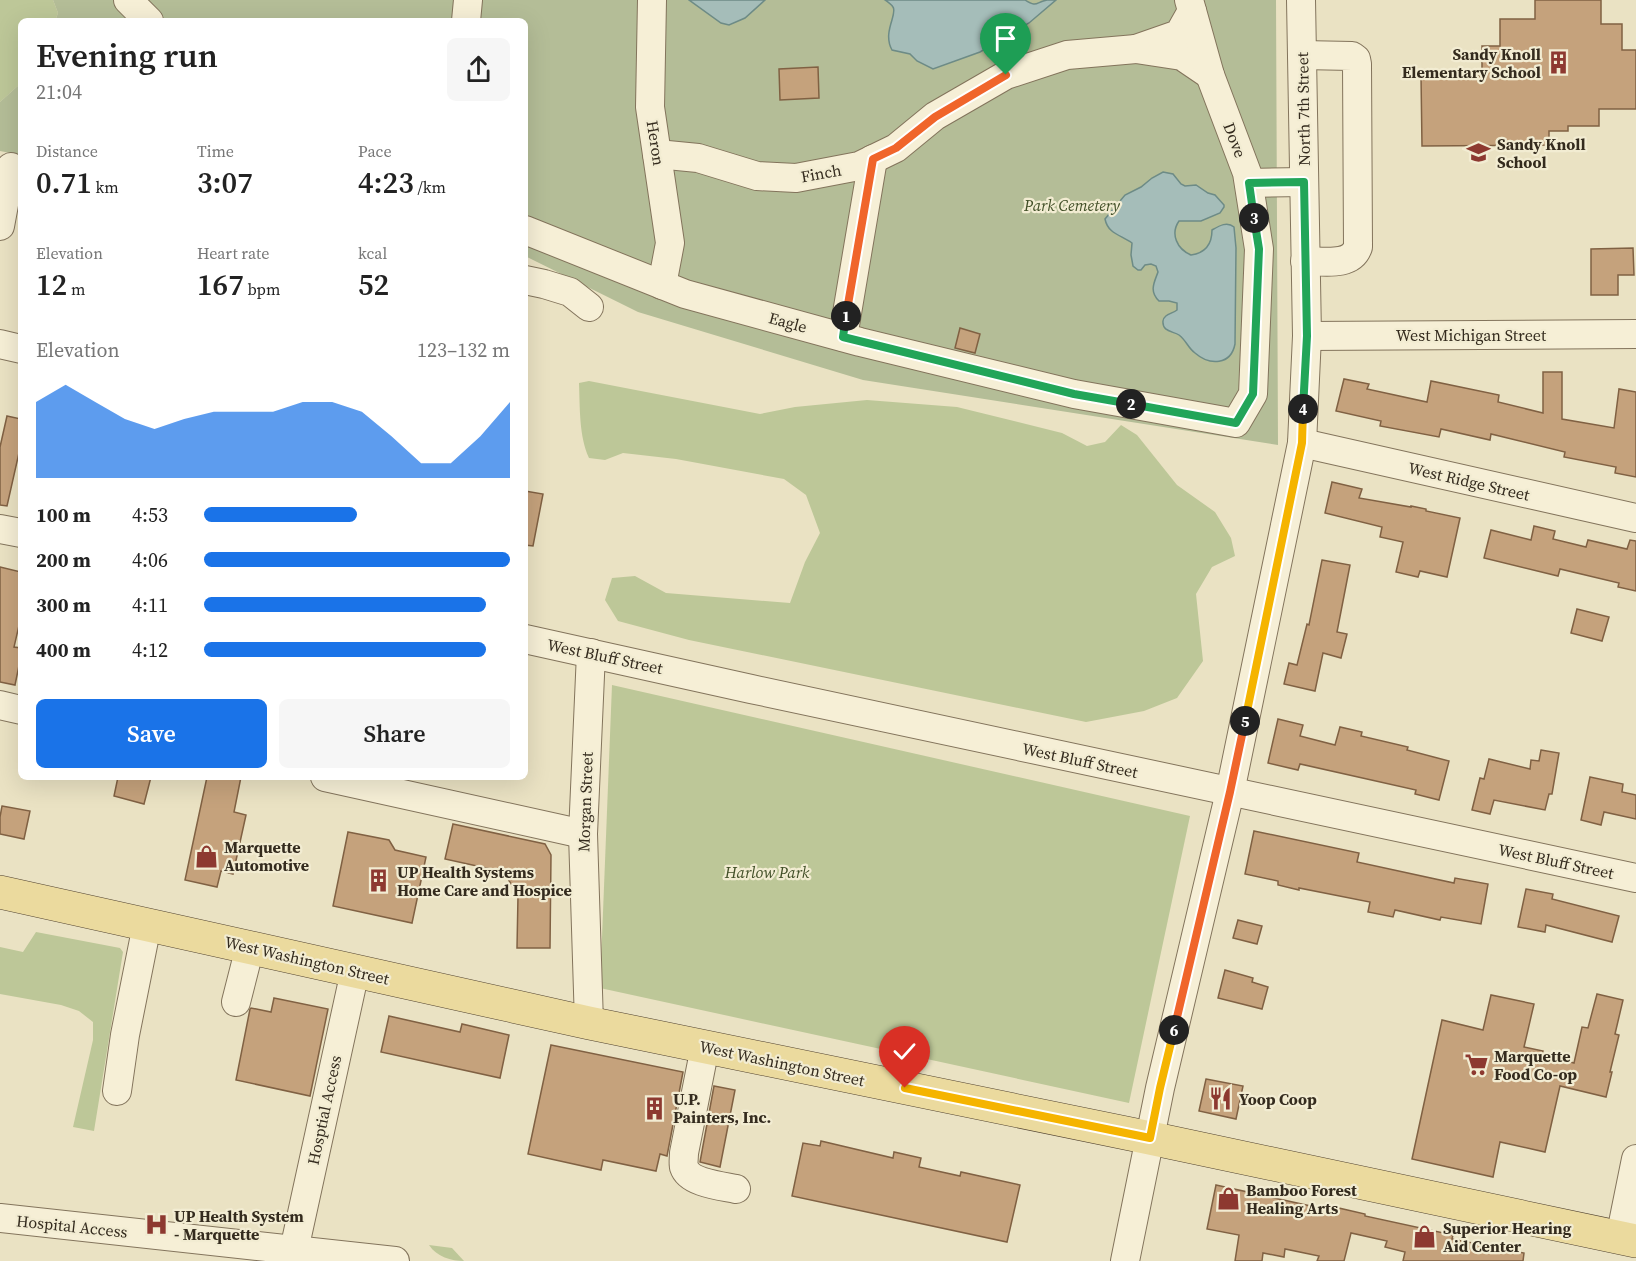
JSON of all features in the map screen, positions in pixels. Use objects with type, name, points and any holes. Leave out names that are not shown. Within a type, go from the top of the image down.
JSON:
[{"type":"main road","name":"West Washington Street","points":[[0,892],[589,1023],[1150,1138],[1628,1240]]},
{"type":"street","points":[[128,0],[146,18]]},
{"type":"street","points":[[466,18],[468,0]]},
{"type":"street","name":"Heron","points":[[652,0],[650,107],[670,243],[662,285]]},
{"type":"street","name":"North 7th Street","points":[[1125,1261],[1160,1088],[1230,792],[1302,443],[1307,336],[1301,0]]},
{"type":"street","name":"Finch","points":[[1136,49],[1179,34],[1190,5]]},
{"type":"street","name":"Dove","points":[[1190,5],[1210,75],[1247,173],[1259,249],[1253,394],[1236,423]]},
{"type":"street","name":"Finch","points":[[657,154],[698,158],[757,176],[796,178],[859,166],[896,148],[935,117],[1006,75],[1067,55],[1136,49],[1182,56],[1210,75]]},
{"type":"street","points":[[1302,55],[1352,56],[1356,59],[1357,64],[1358,247],[1348,259],[1305,261]]},
{"type":"street","points":[[843,337],[873,159]]},
{"type":"street","points":[[0,226],[11,167]]},
{"type":"street","points":[[1249,183],[1304,182]]},
{"type":"street","name":"Eagle","points":[[528,231],[685,294],[843,337],[1074,394],[1236,423]]},
{"type":"street","points":[[528,281],[570,292],[589,307]]},
{"type":"street","name":"West Michigan Street","points":[[1307,336],[1636,334]]},
{"type":"street","points":[[0,344],[18,348]]},
{"type":"street","name":"West Ridge Street","points":[[1302,443],[1636,518]]},
{"type":"street","points":[[0,529],[18,532]]},
{"type":"street","name":"West Bluff Street","points":[[528,640],[1636,878]]},
{"type":"street","name":"Morgan Street","points":[[589,1023],[582,834],[591,653]]},
{"type":"street","points":[[0,705],[18,709]]},
{"type":"street","points":[[339,780],[582,834]]},
{"type":"street","points":[[117,1091],[127,1024],[147,925]]},
{"type":"street","points":[[236,1002],[250,948]]},
{"type":"street","name":"Hosptial Access","points":[[294,1250],[355,971]]},
{"type":"street","points":[[705,1047],[684,1153],[684,1169],[688,1174],[702,1181],[736,1189]]},
{"type":"street","points":[[1628,1240],[1636,1159]]},
{"type":"street","name":"Hospital Access","points":[[0,1218],[168,1249],[294,1250],[395,1261]]},
{"type":"green space","points":[[0,0],[53,0],[58,13],[56,18],[18,18],[18,86],[0,102]]},
{"type":"green space","name":"Park Cemetery","points":[[53,0],[1276,0],[1278,445],[863,380],[638,312],[528,257],[528,18],[56,18],[58,13]]},
{"type":"green space","points":[[18,86],[18,154],[0,151],[0,102]]},
{"type":"green space","points":[[589,381],[760,414],[795,407],[867,400],[957,407],[1062,433],[1087,446],[1105,442],[1121,425],[1137,435],[1177,485],[1215,512],[1231,538],[1235,556],[1212,567],[1196,594],[1203,661],[1177,698],[1144,711],[1086,722],[689,640],[618,621],[605,600],[612,578],[635,576],[666,593],[790,603],[805,562],[820,533],[806,495],[784,479],[676,459],[623,453],[605,460],[589,458],[582,431],[579,383]]},
{"type":"green space","name":"Harlow Park","points":[[612,685],[1190,816],[1129,1103],[600,988]]},
{"type":"green space","points":[[36,932],[120,948],[123,952],[94,1131],[73,1127],[93,1040],[93,1022],[79,1011],[61,1005],[0,994],[0,947],[23,952]]},
{"type":"green space","points":[[429,1245],[452,1248],[464,1261],[445,1258]]},
{"type":"water","points":[[689,0],[765,0],[745,18],[729,25],[721,23]]},
{"type":"water","points":[[885,0],[1025,0],[1034,4],[1056,0],[1029,23],[980,52],[933,69],[917,61],[910,54],[892,50],[889,43],[889,30],[894,10]]},
{"type":"water","points":[[1163,172],[1173,174],[1185,186],[1196,185],[1215,195],[1224,205],[1220,213],[1201,221],[1179,221],[1175,236],[1182,249],[1191,255],[1196,254],[1209,244],[1212,230],[1226,224],[1234,227],[1236,248],[1235,344],[1233,351],[1225,360],[1213,361],[1201,357],[1179,335],[1164,327],[1164,319],[1177,310],[1177,303],[1159,301],[1153,290],[1158,272],[1156,266],[1145,265],[1138,270],[1133,266],[1132,243],[1112,231],[1105,219],[1125,195]]},
{"type":"building","name":"Sandy Knoll Elementary School","points":[[1535,0],[1601,0],[1601,24],[1622,24],[1622,50],[1636,50],[1636,109],[1599,109],[1599,126],[1568,126],[1568,131],[1549,131],[1549,145],[1422,146],[1421,76],[1482,76],[1482,46],[1500,46],[1500,19],[1535,19]]},
{"type":"building","points":[[818,67],[819,98],[780,100],[779,69]]},
{"type":"building","points":[[1633,248],[1634,275],[1618,275],[1618,295],[1591,295],[1591,249]]},
{"type":"building","points":[[960,328],[980,334],[975,353],[955,348]]},
{"type":"building","points":[[1543,372],[1562,372],[1562,419],[1614,428],[1619,389],[1636,392],[1636,477],[1615,473],[1616,467],[1564,457],[1565,452],[1491,434],[1490,440],[1441,429],[1439,437],[1380,426],[1381,421],[1336,411],[1344,379],[1369,384],[1367,389],[1427,402],[1431,381],[1499,395],[1498,402],[1543,413]]},
{"type":"building","points":[[7,416],[18,418],[18,457],[7,506],[0,505],[0,447]]},
{"type":"building","points":[[1332,482],[1362,489],[1359,498],[1411,506],[1460,518],[1447,577],[1420,571],[1418,577],[1396,572],[1403,542],[1380,537],[1382,527],[1325,513]]},
{"type":"building","points":[[528,492],[543,494],[533,546],[528,545]]},
{"type":"building","points":[[1534,526],[1555,531],[1553,539],[1586,547],[1588,540],[1627,549],[1630,540],[1636,541],[1636,591],[1618,587],[1619,583],[1560,569],[1558,576],[1484,558],[1491,530],[1531,540]]},
{"type":"building","points":[[1322,560],[1350,565],[1337,632],[1347,634],[1341,658],[1323,653],[1315,691],[1284,684],[1289,663],[1297,665],[1307,624],[1309,625]]},
{"type":"building","points":[[0,567],[18,571],[18,630],[14,647],[18,648],[18,670],[15,685],[0,682]]},
{"type":"building","points":[[1577,609],[1609,617],[1602,641],[1571,633]]},
{"type":"building","points":[[1278,719],[1303,725],[1300,736],[1335,745],[1340,727],[1362,732],[1361,736],[1408,747],[1407,750],[1449,761],[1439,800],[1415,794],[1416,790],[1300,764],[1298,770],[1268,763]]},
{"type":"building","points":[[1541,750],[1559,753],[1552,794],[1549,794],[1545,810],[1494,800],[1490,814],[1472,810],[1480,778],[1484,779],[1489,759],[1530,769],[1531,760],[1539,761]]},
{"type":"building","points":[[1590,777],[1623,784],[1622,792],[1636,795],[1636,819],[1604,812],[1601,825],[1581,820]]},
{"type":"building","points":[[117,780],[150,780],[144,804],[114,796]]},
{"type":"building","points":[[206,780],[240,780],[234,812],[246,815],[233,874],[221,871],[217,887],[185,880]]},
{"type":"building","points":[[2,806],[30,811],[24,839],[0,834]]},
{"type":"building","points":[[453,824],[545,844],[551,855],[550,948],[517,948],[518,896],[504,872],[445,859]]},
{"type":"building","points":[[1254,831],[1359,853],[1357,862],[1454,883],[1455,878],[1488,884],[1481,924],[1441,917],[1440,920],[1395,910],[1393,917],[1368,912],[1370,902],[1299,888],[1299,890],[1278,885],[1278,881],[1245,874]]},
{"type":"building","name":"UP Health Systems Home Care and Hospice","points":[[348,832],[389,840],[395,850],[426,857],[412,923],[333,906]]},
{"type":"building","points":[[1526,889],[1553,894],[1552,899],[1619,916],[1612,942],[1546,925],[1545,932],[1518,927]]},
{"type":"building","points":[[1238,920],[1262,926],[1257,944],[1233,938]]},
{"type":"building","points":[[1225,970],[1253,978],[1252,982],[1268,987],[1262,1009],[1218,998]]},
{"type":"building","name":"Marquette Food Co-op","points":[[1597,994],[1623,1000],[1615,1034],[1619,1035],[1606,1097],[1560,1086],[1545,1152],[1500,1142],[1493,1177],[1412,1159],[1442,1020],[1483,1030],[1491,995],[1534,1004],[1524,1047],[1543,1051],[1542,1054],[1574,1063],[1582,1027],[1588,1028]]},
{"type":"building","points":[[274,998],[328,1009],[310,1096],[236,1080],[250,1009],[271,1012]]},
{"type":"building","points":[[389,1016],[460,1032],[462,1024],[509,1035],[500,1078],[381,1052]]},
{"type":"building","points":[[551,1045],[683,1072],[667,1156],[660,1154],[656,1171],[603,1160],[601,1170],[528,1154]]},
{"type":"building","name":"Yoop Coop","points":[[1206,1079],[1243,1086],[1236,1119],[1199,1111]]},
{"type":"building","points":[[714,1086],[735,1090],[720,1167],[700,1162]]},
{"type":"building","points":[[821,1141],[893,1158],[894,1152],[921,1158],[919,1167],[960,1176],[961,1172],[1020,1185],[1007,1242],[792,1196],[803,1143],[820,1146]]},
{"type":"building","points":[[1216,1185],[1329,1210],[1330,1206],[1453,1235],[1452,1239],[1524,1253],[1523,1261],[1403,1261],[1405,1252],[1385,1247],[1387,1241],[1351,1233],[1344,1261],[1317,1261],[1319,1256],[1285,1249],[1284,1257],[1263,1253],[1262,1261],[1235,1261],[1239,1235],[1207,1229]]},
{"type":"place","name":"Sandy Knoll Elementary School","points":[[1559,63]]},
{"type":"place","name":"Sandy Knoll School","points":[[1479,153]]},
{"type":"place","name":"Marquette Automotive","points":[[206,856]]},
{"type":"place","name":"UP Health Systems Home Care and Hospice","points":[[379,881]]},
{"type":"place","name":"Marquette Food Co-op","points":[[1476,1065]]},
{"type":"place","name":"Yoop Coop","points":[[1221,1099]]},
{"type":"place","name":"U.P. Painters, Inc.","points":[[655,1108]]},
{"type":"place","name":"Bamboo Forest Healing Arts","points":[[1228,1199]]},
{"type":"place","name":"UP Health System - Marquette","points":[[156,1225]]},
{"type":"place","name":"Superior Hearing Aid Center","points":[[1425,1237]]},
{"type":"route","points":[[905,1088],[1150,1138],[1230,792],[1302,443],[1307,336],[1304,182],[1249,183],[1259,249],[1253,394],[1236,423],[1074,394],[843,337],[873,159],[896,148],[935,117],[1006,75]]}]
